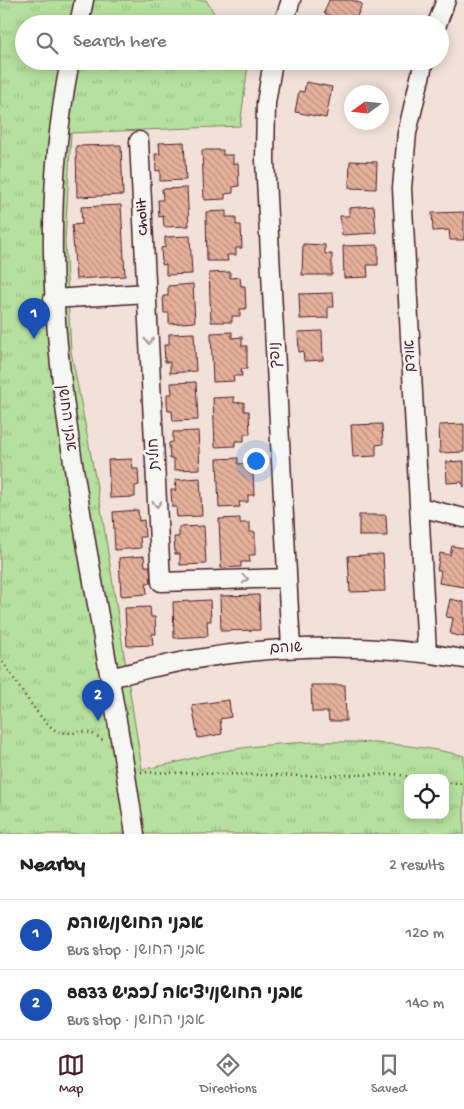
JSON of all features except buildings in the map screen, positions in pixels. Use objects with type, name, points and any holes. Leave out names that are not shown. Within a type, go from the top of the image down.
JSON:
[{"type":"street","points":[[80,15],[84,0]]},
{"type":"street","points":[[286,15],[291,0]]},
{"type":"street","points":[[440,15],[446,0]]},
{"type":"street","name":"אבני החושן","points":[[68,70],[54,167],[51,233],[53,299],[66,421],[126,771],[135,834]]},
{"type":"street","name":"נופך","points":[[272,70],[266,103],[264,141],[291,648]]},
{"type":"street","name":"אודם","points":[[422,70],[407,133],[402,188],[427,654]]},
{"type":"street","name":"Cholit","points":[[139,141],[147,293]]},
{"type":"street","points":[[53,299],[147,293]]},
{"type":"street","name":"חולית","points":[[147,293],[161,582],[287,578]]},
{"type":"street","points":[[419,507],[464,518]]},
{"type":"street","name":"שוהם","points":[[110,678],[158,665],[197,658],[291,648],[349,647],[464,659]]},
{"type":"path","points":[[0,658],[39,716],[46,722],[59,732],[91,732],[106,743]]},
{"type":"path","points":[[126,771],[304,776],[394,774],[404,776]]},
{"type":"path","points":[[449,782],[464,784]]},
{"type":"green space","points":[[0,0],[206,0],[215,15],[15,15],[15,70],[247,70],[240,126],[71,133],[65,242],[71,351],[101,508],[142,769],[224,751],[313,742],[376,743],[437,750],[464,756],[464,834],[0,834]]},
{"type":"place","name":"אבני החושן/שוהם","points":[[34,339]]},
{"type":"place","name":"אבני החושן/יציאה לכביש 8833","points":[[98,721]]}]
